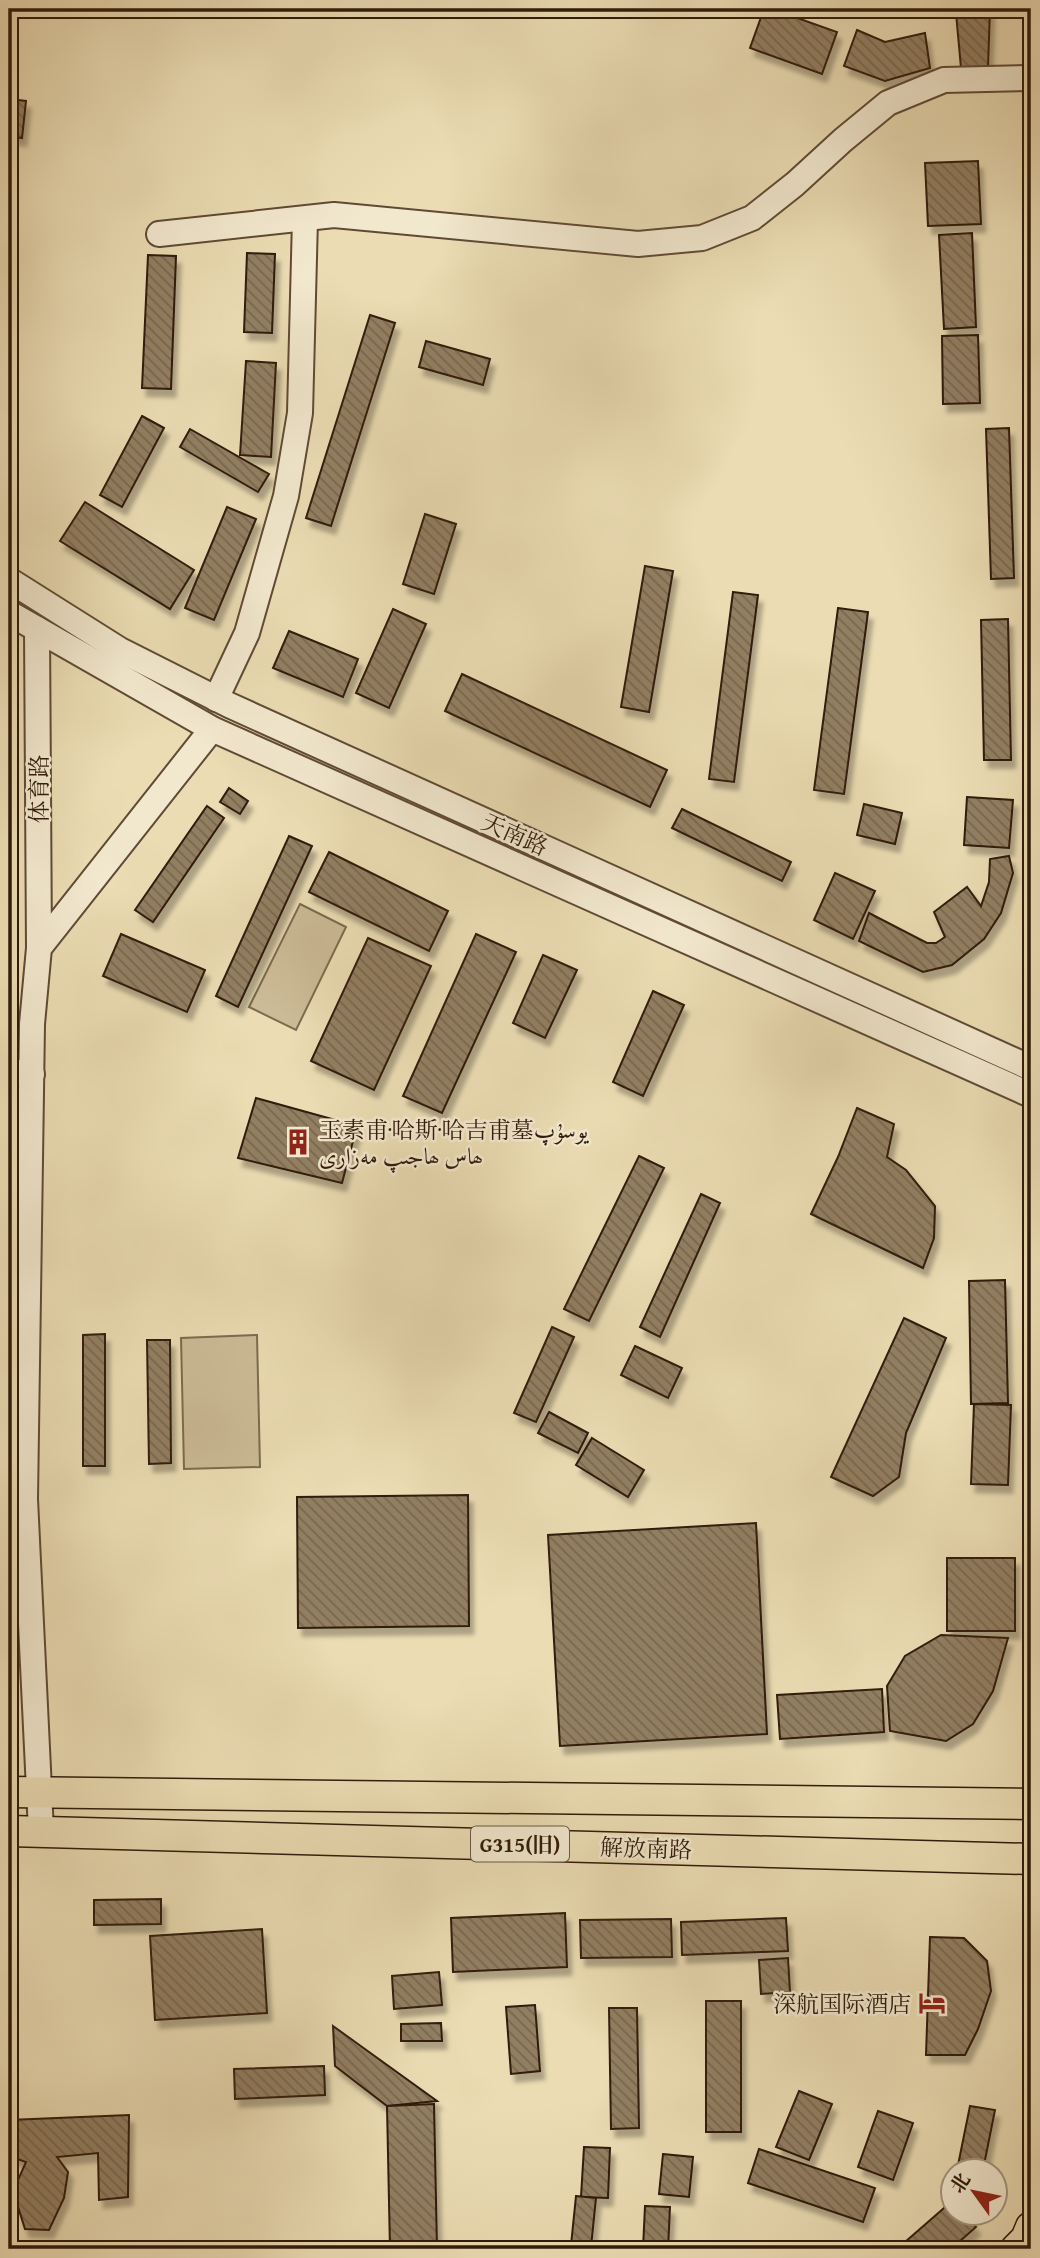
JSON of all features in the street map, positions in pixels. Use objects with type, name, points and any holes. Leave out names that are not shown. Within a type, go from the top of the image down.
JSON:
[{"type":"main road","name":"解放南路","points":[[9,1792],[1031,1804]]},
{"type":"main road","name":"解放南路","points":[[9,1831],[1031,1859]]},
{"type":"main road","points":[[1016,2249],[1026,2239],[1031,2227]]},
{"type":"street","points":[[159,234],[334,215],[638,244],[702,238],[752,218],[888,103],[944,80],[1031,78]]},
{"type":"street","points":[[216,699],[247,633],[286,496],[300,414],[305,219]]},
{"type":"street","name":"天南路","points":[[9,580],[120,650],[216,699],[1031,1068]]},
{"type":"street","name":"天南路","points":[[9,613],[212,729],[1031,1095]]},
{"type":"street","name":"体育路","points":[[37,629],[39,948],[32,1024],[20,1073],[25,1499],[41,1831]]},
{"type":"street","points":[[39,948],[212,729]]},
{"type":"shaded area","points":[[300,904],[346,927],[296,1030],[249,1007]]},
{"type":"shaded area","points":[[257,1335],[260,1467],[184,1469],[181,1338]]},
{"type":"building","points":[[764,9],[772,9],[837,32],[822,74],[750,48]]},
{"type":"building","points":[[954,9],[990,9],[988,67],[961,68]]},
{"type":"building","points":[[857,30],[885,42],[925,33],[930,68],[885,81],[844,66]]},
{"type":"building","points":[[9,99],[26,101],[22,138],[9,136]]},
{"type":"building","points":[[978,161],[981,224],[928,226],[925,163]]},
{"type":"building","points":[[972,233],[976,327],[944,329],[939,235]]},
{"type":"building","points":[[247,253],[275,254],[272,333],[244,332]]},
{"type":"building","points":[[148,255],[176,256],[171,389],[142,388]]},
{"type":"building","points":[[370,315],[395,323],[331,526],[306,518]]},
{"type":"building","points":[[978,335],[980,403],[943,404],[942,336]]},
{"type":"building","points":[[426,341],[490,359],[483,385],[419,367]]},
{"type":"building","points":[[246,361],[276,363],[271,457],[240,455]]},
{"type":"building","points":[[142,416],[164,428],[122,507],[100,495]]},
{"type":"building","points":[[1009,428],[1014,578],[991,579],[986,429]]},
{"type":"building","points":[[190,429],[269,474],[258,492],[180,447]]},
{"type":"building","points":[[85,502],[194,570],[170,609],[60,541]]},
{"type":"building","points":[[227,507],[256,519],[214,620],[185,608]]},
{"type":"building","points":[[425,514],[456,524],[434,594],[403,584]]},
{"type":"building","points":[[645,566],[673,571],[649,712],[621,707]]},
{"type":"building","points":[[733,592],[758,595],[734,782],[709,779]]},
{"type":"building","points":[[838,608],[868,612],[844,794],[814,790]]},
{"type":"building","points":[[393,609],[426,624],[389,708],[356,693]]},
{"type":"building","points":[[1008,619],[1011,760],[984,760],[981,620]]},
{"type":"building","points":[[289,631],[358,659],[343,697],[273,668]]},
{"type":"building","points":[[462,674],[667,770],[650,807],[445,711]]},
{"type":"building","points":[[229,788],[248,801],[240,814],[220,802]]},
{"type":"building","points":[[967,797],[1013,800],[1009,848],[964,845]]},
{"type":"building","points":[[864,804],[902,813],[895,844],[857,835]]},
{"type":"building","points":[[207,806],[224,818],[153,922],[135,910]]},
{"type":"building","points":[[682,809],[791,862],[782,881],[672,828]]},
{"type":"building","points":[[289,836],[312,846],[238,1007],[216,996]]},
{"type":"building","points":[[329,852],[448,911],[429,951],[309,892]]},
{"type":"building","points":[[1009,856],[1013,873],[1001,913],[984,939],[952,965],[923,972],[859,941],[869,913],[927,943],[936,943],[945,937],[934,912],[967,887],[981,906],[989,882],[990,859]]},
{"type":"building","points":[[835,873],[875,891],[853,939],[814,920]]},
{"type":"building","points":[[121,934],[205,970],[187,1012],[103,976]]},
{"type":"building","points":[[476,934],[516,952],[442,1113],[403,1096]]},
{"type":"building","points":[[368,938],[431,966],[374,1090],[311,1061]]},
{"type":"building","points":[[543,955],[577,970],[545,1038],[513,1023]]},
{"type":"building","points":[[653,991],[684,1005],[643,1096],[613,1082]]},
{"type":"building","name":"玉素甫·哈斯·哈吉甫墓يوسۇپ ھاس ھاجىپ مەزارى","points":[[256,1098],[357,1126],[342,1183],[238,1158]]},
{"type":"building","points":[[857,1108],[894,1124],[887,1157],[906,1170],[935,1206],[934,1238],[923,1268],[811,1214]]},
{"type":"building","points":[[639,1156],[664,1168],[589,1321],[564,1309]]},
{"type":"building","points":[[701,1194],[720,1203],[660,1337],[640,1327]]},
{"type":"building","points":[[1005,1280],[1008,1403],[971,1404],[969,1281]]},
{"type":"building","points":[[904,1318],[946,1338],[906,1433],[899,1477],[873,1496],[831,1477]]},
{"type":"building","points":[[552,1327],[574,1337],[536,1422],[514,1413]]},
{"type":"building","points":[[105,1334],[105,1466],[83,1466],[83,1335]]},
{"type":"building","points":[[147,1340],[170,1340],[171,1463],[149,1464]]},
{"type":"building","points":[[635,1346],[682,1368],[668,1398],[621,1375]]},
{"type":"building","points":[[974,1404],[1011,1405],[1008,1485],[971,1484]]},
{"type":"building","points":[[549,1412],[588,1433],[578,1453],[538,1433]]},
{"type":"building","points":[[592,1438],[644,1470],[628,1497],[576,1465]]},
{"type":"building","points":[[468,1495],[469,1626],[298,1628],[297,1497]]},
{"type":"building","points":[[756,1523],[767,1734],[560,1746],[548,1535]]},
{"type":"building","points":[[947,1558],[1015,1558],[1015,1631],[947,1631]]},
{"type":"building","points":[[941,1635],[1008,1638],[993,1691],[973,1724],[946,1741],[890,1731],[887,1686],[905,1656]]},
{"type":"building","points":[[882,1689],[884,1732],[780,1739],[777,1695]]},
{"type":"building","points":[[161,1899],[161,1924],[94,1925],[94,1900]]},
{"type":"building","points":[[565,1913],[567,1967],[453,1972],[451,1918]]},
{"type":"building","points":[[786,1918],[788,1951],[682,1955],[681,1922]]},
{"type":"building","points":[[671,1919],[672,1957],[581,1958],[580,1920]]},
{"type":"building","points":[[262,1929],[267,2013],[155,2020],[150,1936]]},
{"type":"building","points":[[930,1937],[964,1938],[987,1961],[991,1991],[978,2029],[965,2055],[926,2055]]},
{"type":"building","points":[[788,1958],[790,1992],[761,1994],[759,1960]]},
{"type":"building","points":[[439,1972],[442,2005],[394,2009],[392,1976]]},
{"type":"building","points":[[706,2001],[741,2001],[741,2132],[706,2132]]},
{"type":"building","points":[[535,2005],[540,2071],[511,2074],[506,2007]]},
{"type":"building","points":[[609,2008],[637,2008],[639,2128],[611,2129]]},
{"type":"building","points":[[441,2023],[442,2041],[401,2041],[401,2024]]},
{"type":"building","points":[[333,2026],[437,2101],[387,2106],[335,2066]]},
{"type":"building","points":[[324,2066],[325,2095],[235,2099],[234,2069]]},
{"type":"building","points":[[799,2091],[832,2104],[809,2160],[776,2147]]},
{"type":"building","points":[[434,2104],[437,2249],[390,2249],[387,2106]]},
{"type":"building","points":[[970,2106],[995,2110],[986,2156],[960,2156]]},
{"type":"building","points":[[878,2111],[913,2123],[893,2180],[858,2167]]},
{"type":"building","points":[[129,2115],[128,2197],[99,2200],[98,2153],[57,2157],[68,2172],[64,2198],[49,2230],[25,2229],[13,2191],[26,2162],[9,2156],[9,2120]]},
{"type":"building","points":[[584,2147],[610,2148],[608,2198],[581,2197]]},
{"type":"building","points":[[759,2149],[875,2188],[863,2222],[748,2183]]},
{"type":"building","points":[[663,2154],[693,2157],[689,2197],[659,2194]]},
{"type":"building","points":[[576,2196],[596,2198],[591,2247],[571,2245]]},
{"type":"building","points":[[645,2206],[670,2207],[668,2249],[643,2249]]},
{"type":"building","points":[[939,2212],[939,2226],[976,2227],[951,2249],[897,2249]]},
{"type":"building","points":[[555,2245],[582,2246],[582,2249],[555,2249]]},
{"type":"place","name":"玉素甫·哈斯·哈吉甫墓يوسۇپ ھاس ھاجىپ مەزارى","points":[[298,1142]]},
{"type":"place","name":"深航国际酒店","points":[[932,2003]]}]
